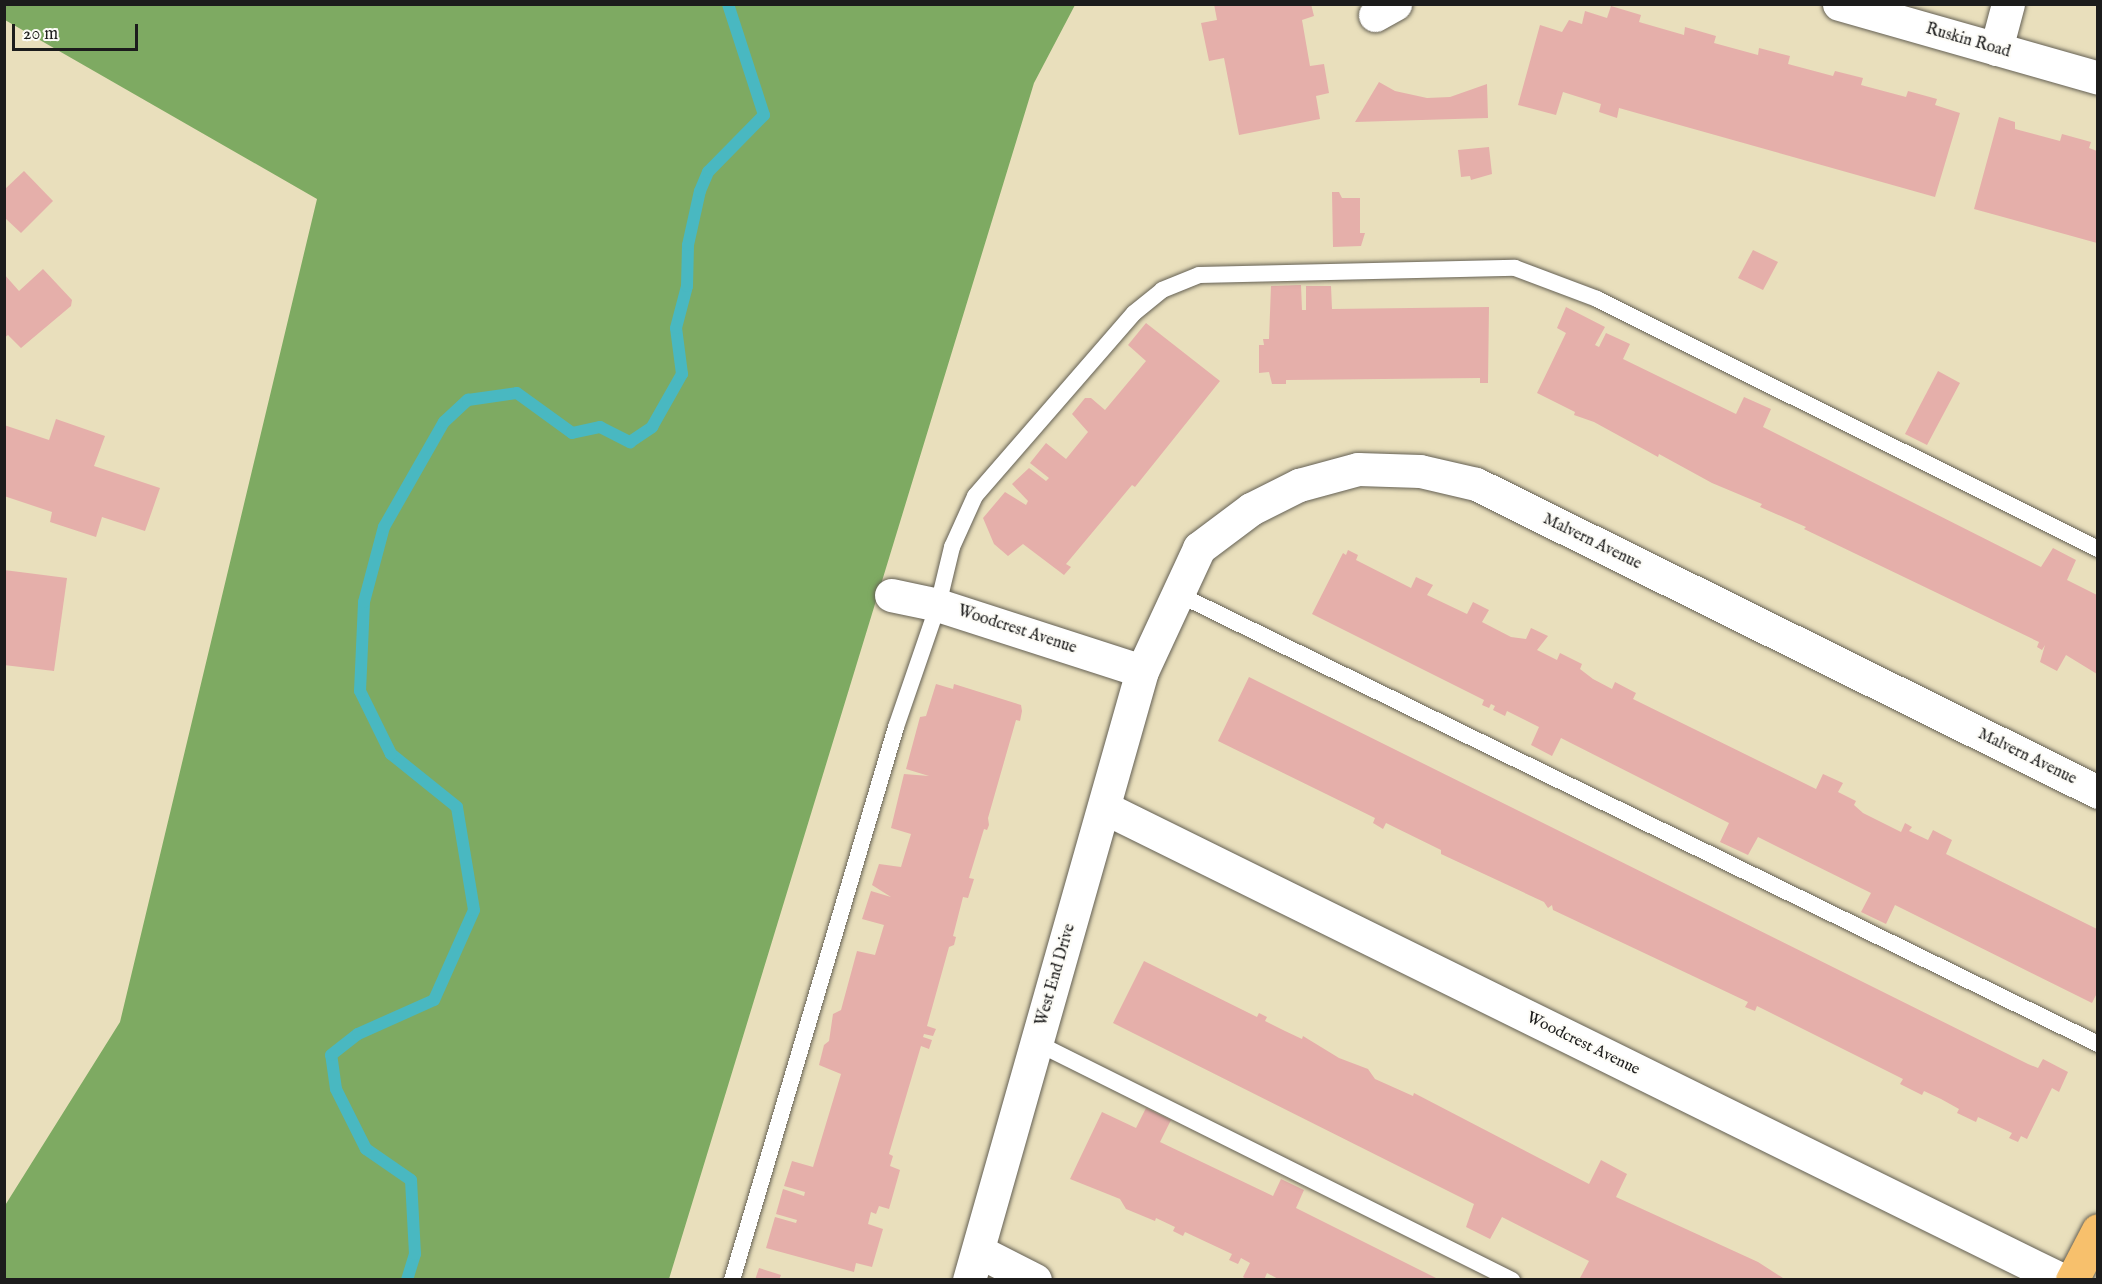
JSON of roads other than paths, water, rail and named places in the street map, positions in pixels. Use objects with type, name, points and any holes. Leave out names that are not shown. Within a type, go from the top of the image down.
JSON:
[{"type":"main road","points":[[2072,1280],[2097,1230]]},
{"type":"street","name":"Ruskin Road","points":[[1839,4],[2097,78]]},
{"type":"street","points":[[1996,49],[2008,4]]},
{"type":"street","name":"Malvern Avenue","points":[[1142,671],[1199,548],[1251,509],[1299,485],[1358,469],[1420,471],[1476,484],[2097,792]]},
{"type":"street","name":"Woodcrest Avenue","points":[[891,595],[938,605],[1142,671]]},
{"type":"street","name":"West End Drive","points":[[974,1265],[1142,671]]},
{"type":"street","name":"Woodcrest Avenue","points":[[1105,808],[2062,1280]]},
{"type":"street","points":[[974,1265],[1035,1280]]},
{"type":"lane","points":[[732,1280],[896,727],[938,605],[952,547],[975,496],[1134,313],[1162,290],[1199,275],[1515,268],[1597,299],[2097,549]]},
{"type":"lane","points":[[1178,594],[2097,1044]]},
{"type":"lane","points":[[1037,1043],[1512,1280]]},
{"type":"waterway","points":[[407,1280],[415,1254],[411,1180],[366,1149],[336,1089],[331,1055],[358,1034],[434,1000],[474,910],[457,807],[391,754],[360,691],[364,602],[384,527],[444,422],[468,400],[517,393],[572,433],[600,427],[630,442],[652,427],[682,374],[676,328],[687,286],[688,245],[700,191],[708,172],[764,115],[728,4]]}]
